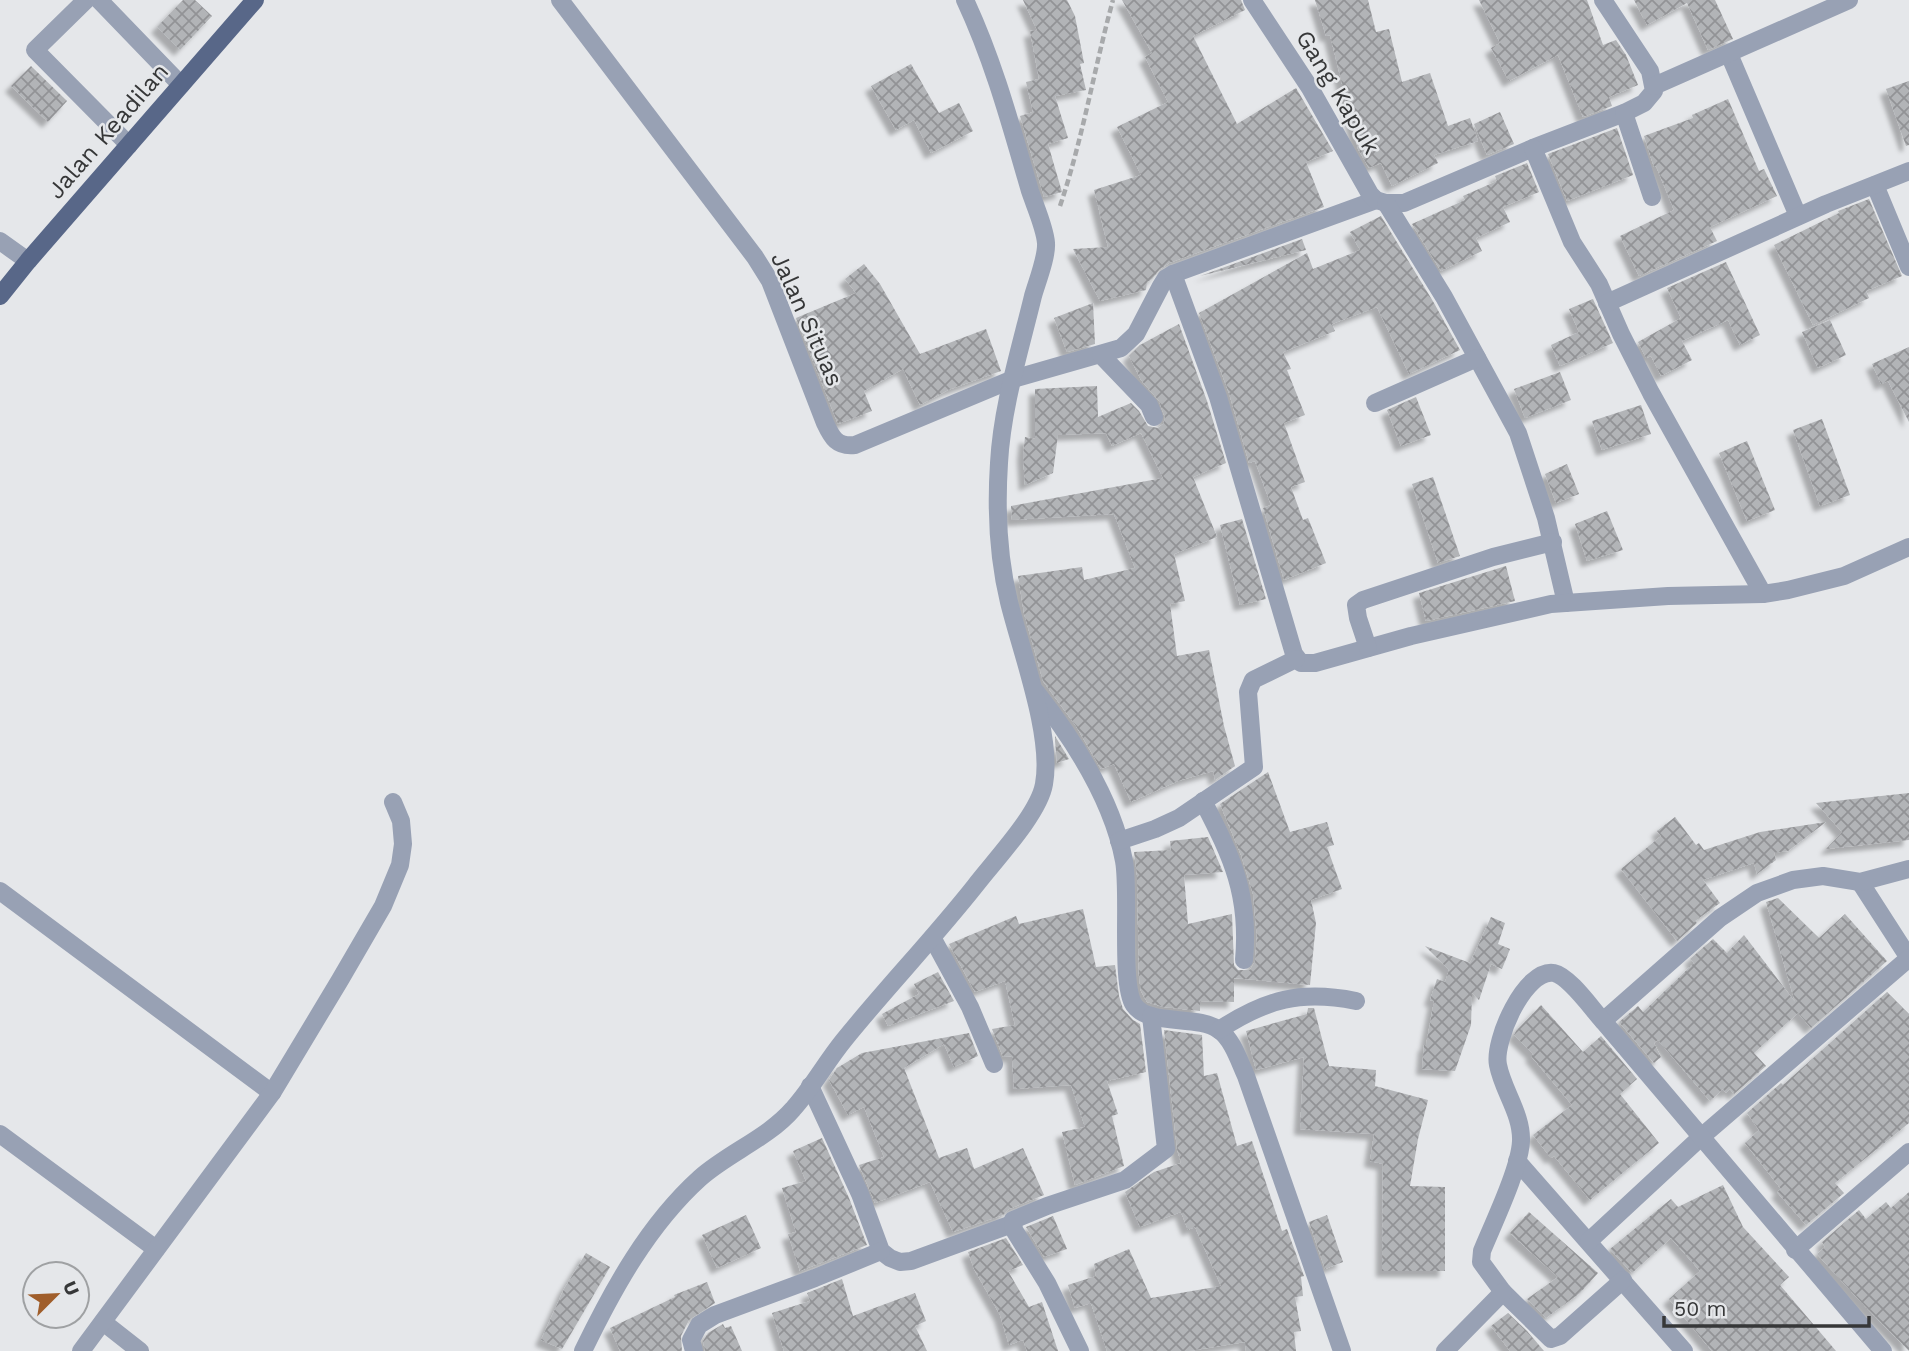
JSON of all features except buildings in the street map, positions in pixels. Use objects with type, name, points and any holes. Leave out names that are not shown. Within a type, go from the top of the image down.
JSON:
[{"type":"main road","name":"Jalan Keadilan","points":[[0,296],[255,0]]},
{"type":"street","points":[[86,0],[35,50],[129,145]]},
{"type":"street","points":[[99,0],[181,85]]},
{"type":"street","name":"Jalan Situas","points":[[560,0],[755,257],[770,281],[825,423],[837,443],[845,446],[855,444],[1013,379]]},
{"type":"street","points":[[583,1351],[607,1301],[630,1263],[680,1198],[701,1177],[782,1121],[796,1107],[845,1039],[933,939],[1023,824],[1043,790],[1044,749],[1040,717],[1008,596],[1000,548],[998,511],[1000,448],[1013,379],[1046,244],[1001,88],[965,0]]},
{"type":"street","name":"Gang Kapuk","points":[[1252,0],[1310,88],[1370,194],[1381,202],[1444,297],[1518,433],[1553,542],[1566,603]]},
{"type":"street","points":[[1013,379],[1121,348],[1130,341],[1148,315],[1166,278],[1173,274],[1381,202],[1404,203],[1417,199],[1533,148],[1624,113],[1648,100],[1654,91],[1650,71],[1603,0]]},
{"type":"street","points":[[1654,86],[1849,0]]},
{"type":"street","points":[[1729,54],[1798,216]]},
{"type":"street","points":[[1624,113],[1652,197]]},
{"type":"street","points":[[1533,148],[1572,242],[1599,284],[1651,393],[1763,594]]},
{"type":"street","points":[[1607,303],[1798,216],[1909,171]]},
{"type":"street","points":[[1875,184],[1909,268]]},
{"type":"street","points":[[0,241],[28,261]]},
{"type":"street","points":[[1173,274],[1218,397],[1296,659],[1301,663],[1315,663],[1515,611],[1566,603],[1668,596],[1763,594],[1788,590],[1844,576],[1909,547]]},
{"type":"street","points":[[1101,355],[1149,405],[1154,417]]},
{"type":"street","points":[[1375,403],[1477,358]]},
{"type":"street","points":[[1368,648],[1356,605],[1363,600],[1493,557],[1553,542]]},
{"type":"street","points":[[1119,841],[1170,823],[1254,767],[1248,692],[1253,680],[1296,659]]},
{"type":"street","points":[[1031,685],[1084,761],[1119,841],[1125,862],[1127,887],[1130,992],[1136,1008],[1151,1016],[1195,1022],[1219,1030],[1233,1048],[1246,1076],[1342,1351]]},
{"type":"street","points":[[1203,801],[1231,856],[1238,880],[1246,934],[1244,960]]},
{"type":"street","points":[[81,1351],[272,1093],[371,927],[400,865],[403,844],[401,821],[394,803]]},
{"type":"street","points":[[1603,1021],[1720,918],[1757,893],[1785,882],[1810,877],[1860,881],[1909,869]]},
{"type":"street","points":[[1589,1241],[1700,1138],[1909,958],[1860,881]]},
{"type":"street","points":[[0,891],[272,1093]]},
{"type":"street","points":[[933,939],[970,1007],[994,1064]]},
{"type":"street","points":[[1623,1280],[1554,1339],[1503,1292],[1484,1268],[1481,1256],[1517,1161],[1521,1143],[1521,1130],[1498,1066],[1496,1052],[1502,1030],[1514,1008],[1536,979],[1552,972],[1566,979],[1603,1021],[1883,1351]]},
{"type":"street","points":[[1219,1030],[1248,1012],[1292,997],[1319,995],[1356,1001]]},
{"type":"street","points":[[1080,1351],[1013,1220],[1125,1180],[1166,1149],[1151,1016]]},
{"type":"street","points":[[810,1086],[860,1194],[881,1251],[890,1258],[900,1262],[911,1261],[1013,1224]]},
{"type":"street","points":[[0,1134],[156,1249]]},
{"type":"street","points":[[1795,1250],[1909,1152]]},
{"type":"street","points":[[1517,1161],[1684,1351]]},
{"type":"street","points":[[694,1351],[691,1340],[699,1325],[715,1315],[881,1251]]},
{"type":"street","points":[[1446,1351],[1503,1292]]},
{"type":"street","points":[[103,1322],[140,1351]]},
{"type":"path","points":[[1059,208],[1089,107],[1113,0]]}]
